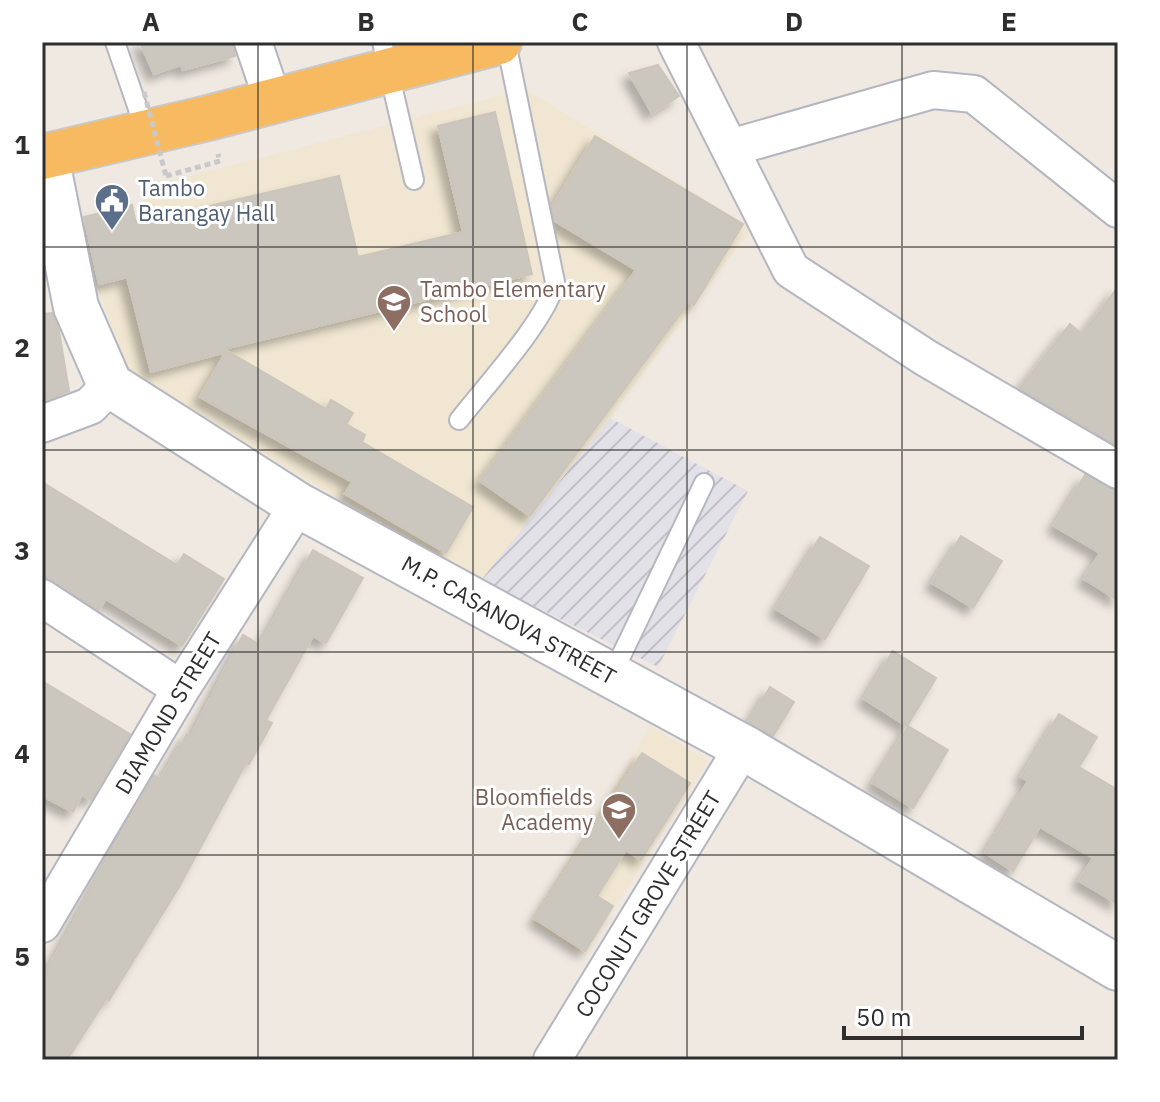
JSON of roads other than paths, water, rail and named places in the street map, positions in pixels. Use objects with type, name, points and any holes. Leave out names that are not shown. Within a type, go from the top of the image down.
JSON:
[{"type":"highway","points":[[44,156],[145,112],[273,101],[386,56],[499,42]]},
{"type":"street","points":[[253,42],[273,101]]},
{"type":"street","points":[[676,42],[791,270],[926,358],[1118,470]]},
{"type":"street","points":[[730,148],[933,90],[974,94],[1118,209]]},
{"type":"street","points":[[42,424],[90,406],[110,385],[76,307],[44,156]]},
{"type":"street","name":"M.P. CASANOVA STREET","points":[[110,385],[298,505],[743,747],[1118,968]]},
{"type":"street","name":"DIAMOND STREET","points":[[42,924],[181,689],[298,505]]},
{"type":"street","points":[[42,598],[181,689]]},
{"type":"street","name":"COCONUT GROVE STREET","points":[[552,1060],[743,747]]},
{"type":"lane","points":[[115,42],[145,112]]},
{"type":"lane","points":[[459,420],[540,315],[553,294],[555,282],[506,42]]},
{"type":"lane","points":[[386,56],[414,180]]},
{"type":"lane","points":[[611,676],[704,483]]},
{"type":"place","name":"Tambo Barangay Hall","points":[[112,232]]},
{"type":"place","name":"Tambo Elementary School","points":[[394,333]]},
{"type":"place","name":"Bloomfields Academy","points":[[619,841]]}]
